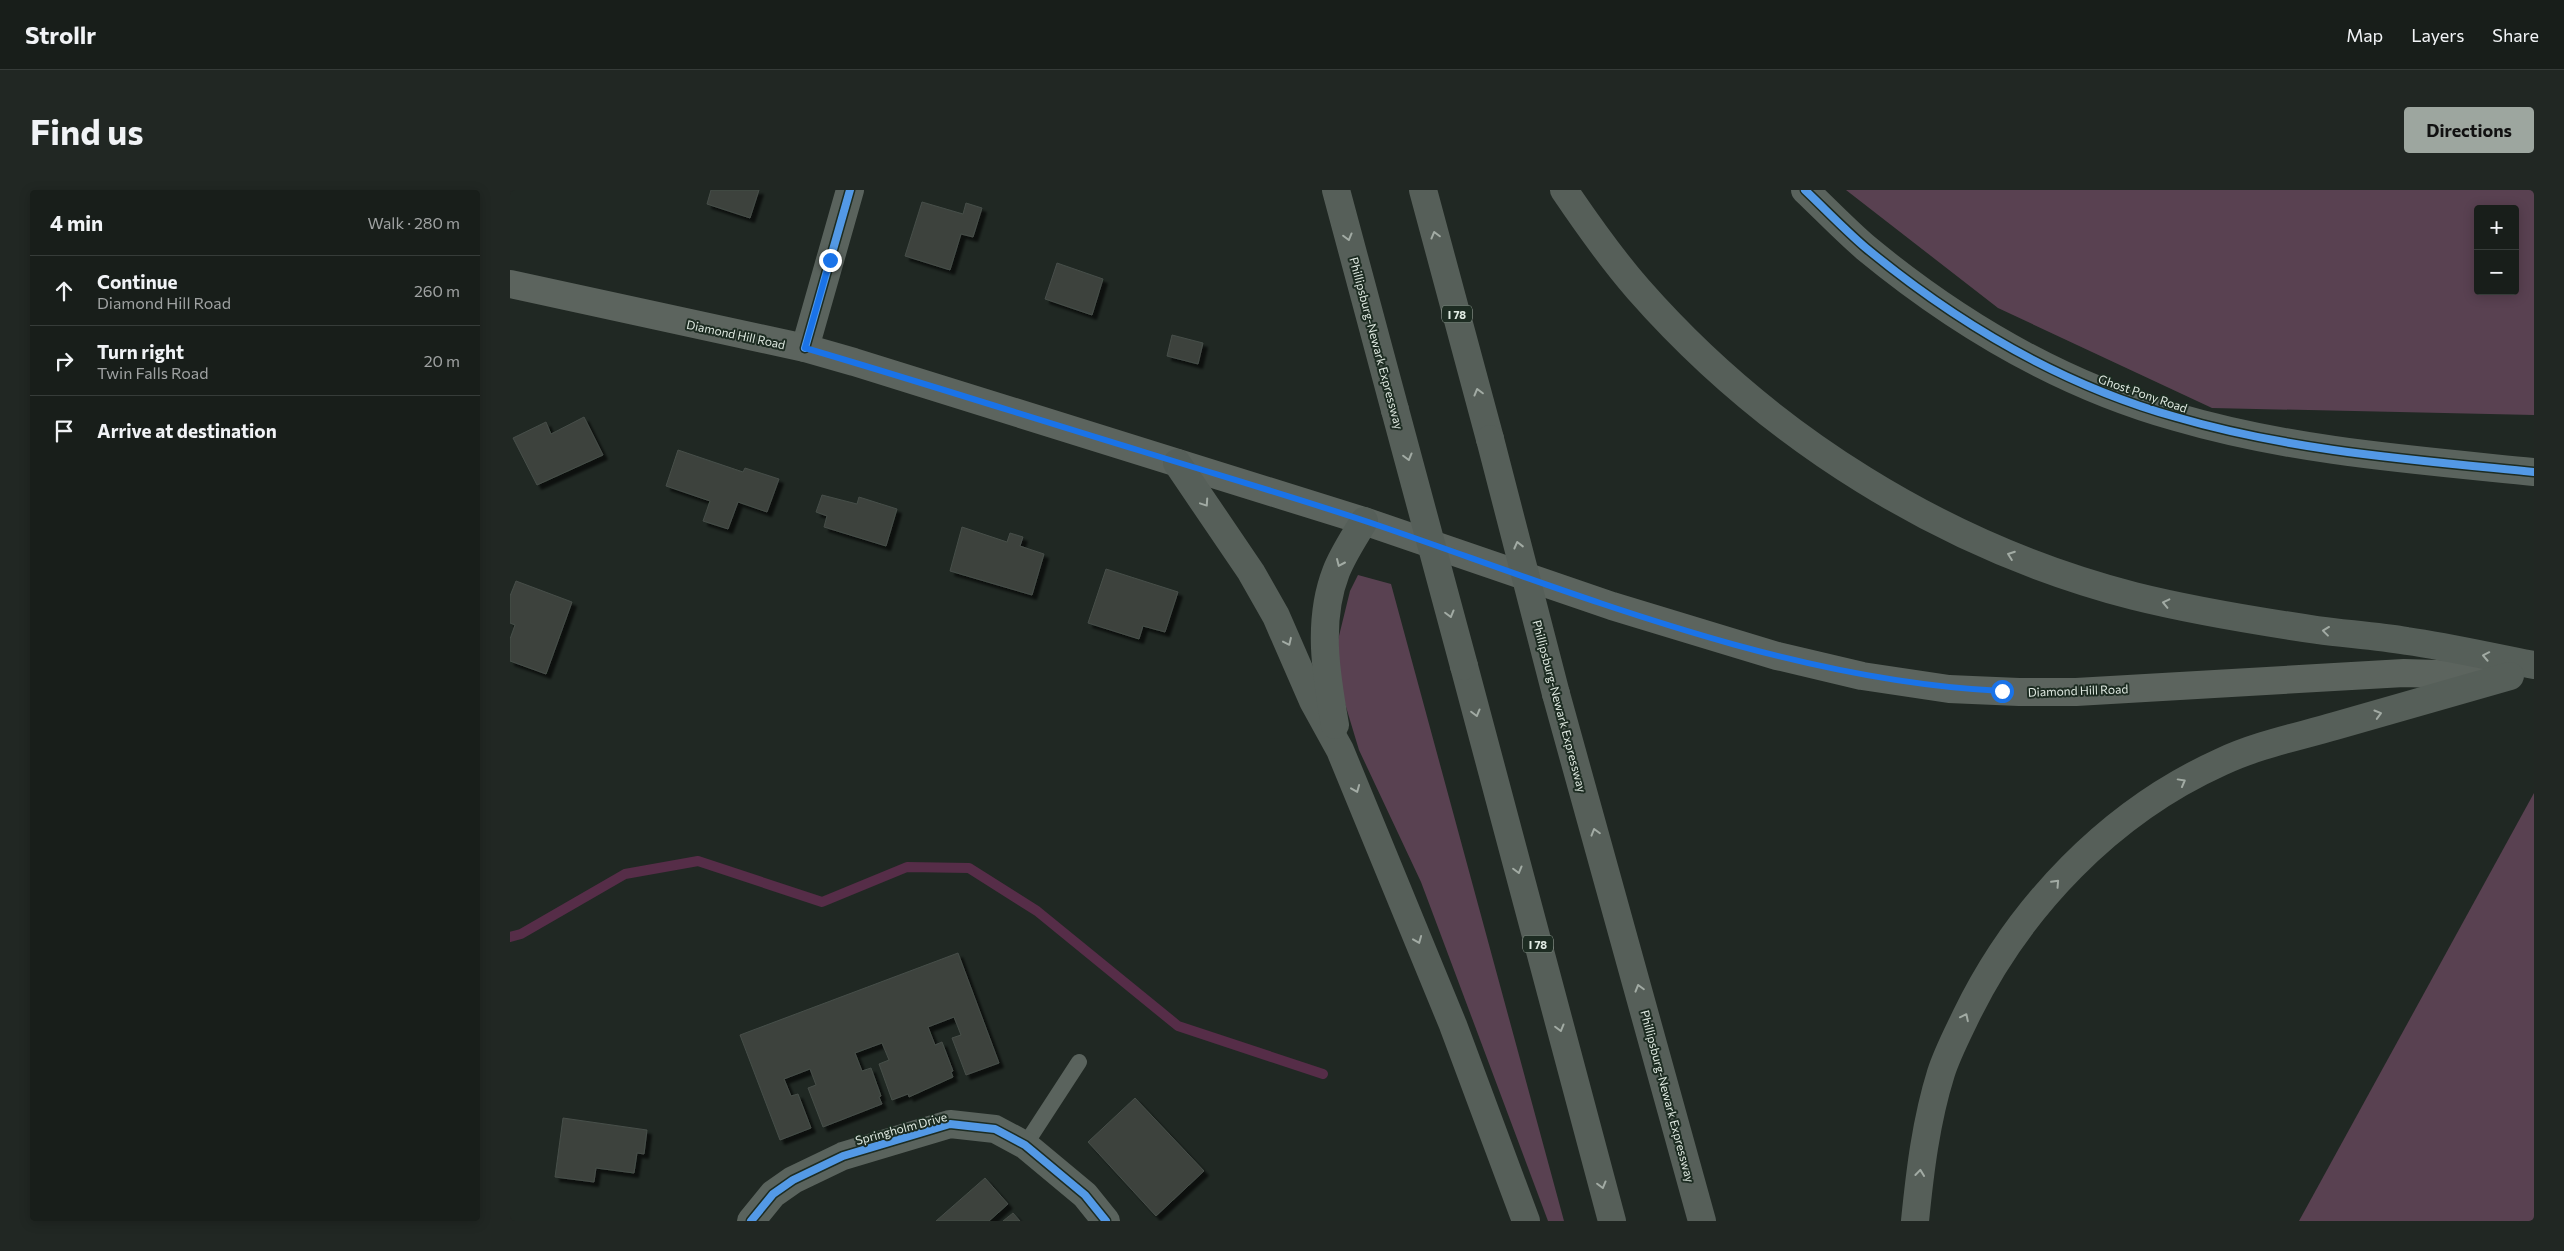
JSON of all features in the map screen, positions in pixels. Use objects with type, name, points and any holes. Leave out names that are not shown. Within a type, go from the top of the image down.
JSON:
[{"type":"highway","name":"Phillipsburg-Newark Expressway","points":[[1336,190],[1612,1221]]},
{"type":"highway","name":"Phillipsburg-Newark Expressway","points":[[1423,190],[1556,694],[1702,1221]]},
{"type":"highway","points":[[1564,190],[1599,241],[1639,290],[1704,358],[1771,415],[1811,445],[1851,472],[1952,529],[1994,548],[2073,578],[2133,595],[2252,620],[2406,640],[2534,665]]},
{"type":"highway","points":[[1177,463],[1251,572],[1276,616],[1314,701],[1340,750],[1453,1025],[1526,1221]]},
{"type":"highway","points":[[1340,750],[1327,675],[1325,623],[1328,598],[1336,572],[1364,521]]},
{"type":"highway","points":[[1915,1221],[1924,1142],[1941,1072],[1956,1036],[1995,963],[2052,887],[2087,851],[2150,801],[2222,762],[2275,742],[2522,675]]},
{"type":"main road","name":"Diamond Hill Road","points":[[510,284],[805,348],[1364,521],[1630,612],[1777,656],[1905,683],[1949,689],[2076,692],[2404,673],[2522,675]]},
{"type":"street","points":[[805,348],[850,190]]},
{"type":"street","name":"Ghost Pony Road","points":[[1805,190],[1865,247],[1935,302],[2011,348],[2091,387],[2175,417],[2262,438],[2371,455],[2534,472]]},
{"type":"street","name":"Springholm Drive","points":[[752,1221],[773,1194],[793,1180],[843,1156],[950,1124],[995,1129],[1025,1146],[1085,1195],[1106,1221]]},
{"type":"lane","points":[[1025,1146],[1079,1062]]},
{"type":"shaded area","points":[[1846,190],[2534,190],[2534,415],[2212,408],[1998,308]]},
{"type":"shaded area","points":[[1358,575],[1391,584],[1564,1221],[1548,1221],[1421,882],[1359,750],[1340,687],[1338,640],[1350,591]]},
{"type":"shaded area","points":[[2534,793],[2534,1221],[2299,1221]]},
{"type":"building","points":[[711,190],[759,190],[750,218],[707,204]]},
{"type":"building","points":[[922,202],[963,214],[966,203],[982,208],[973,237],[961,234],[950,270],[905,256]]},
{"type":"building","points":[[1057,263],[1103,279],[1092,315],[1045,299]]},
{"type":"building","points":[[1172,335],[1203,343],[1198,364],[1167,356]]},
{"type":"building","points":[[584,417],[603,455],[537,485],[513,438],[546,422],[551,434]]},
{"type":"building","points":[[678,450],[743,472],[745,468],[779,479],[767,512],[738,502],[728,529],[703,521],[710,501],[666,486]]},
{"type":"building","points":[[822,495],[857,504],[859,497],[897,509],[886,546],[824,527],[827,516],[816,512]]},
{"type":"building","points":[[962,527],[1007,542],[1010,533],[1023,537],[1020,546],[1044,554],[1032,595],[950,571]]},
{"type":"building","points":[[1106,569],[1178,592],[1165,632],[1143,626],[1139,639],[1088,623]]},
{"type":"building","points":[[516,581],[572,602],[546,674],[510,661],[510,639],[515,625],[510,623],[510,596]]},
{"type":"building","points":[[958,953],[999,1063],[966,1075],[952,1038],[961,1035],[954,1017],[928,1027],[935,1045],[942,1042],[953,1071],[951,1072],[953,1077],[909,1097],[908,1094],[892,1100],[879,1064],[889,1060],[882,1043],[855,1053],[862,1071],[871,1068],[882,1104],[823,1127],[808,1088],[816,1085],[810,1069],[784,1079],[791,1096],[798,1094],[811,1128],[780,1140],[740,1035]]},
{"type":"building","points":[[1135,1098],[1204,1171],[1156,1216],[1088,1142]]},
{"type":"building","points":[[563,1118],[647,1130],[644,1154],[637,1153],[634,1173],[596,1168],[594,1182],[555,1177]]},
{"type":"building","points":[[985,1178],[1008,1204],[989,1221],[936,1221]]},
{"type":"building","points":[[1013,1213],[1020,1221],[1003,1221]]},
{"type":"waterway","points":[[510,937],[521,934],[625,874],[698,861],[822,902],[907,867],[969,868],[1037,911],[1178,1026],[1323,1074]]},
{"type":"cycle path","points":[[805,348],[850,190]]},
{"type":"cycle path","points":[[1805,190],[1866,248],[1937,302],[2012,349],[2092,388],[2176,417],[2264,438],[2354,453],[2534,472]]},
{"type":"cycle path","points":[[751,1221],[773,1194],[793,1180],[843,1156],[950,1124],[995,1129],[1025,1145],[1085,1195],[1106,1221]]},
{"type":"route","points":[[830,260],[805,348],[1364,521],[1612,606],[1777,656],[1862,676],[1905,683],[1949,689],[2002,691]]}]
